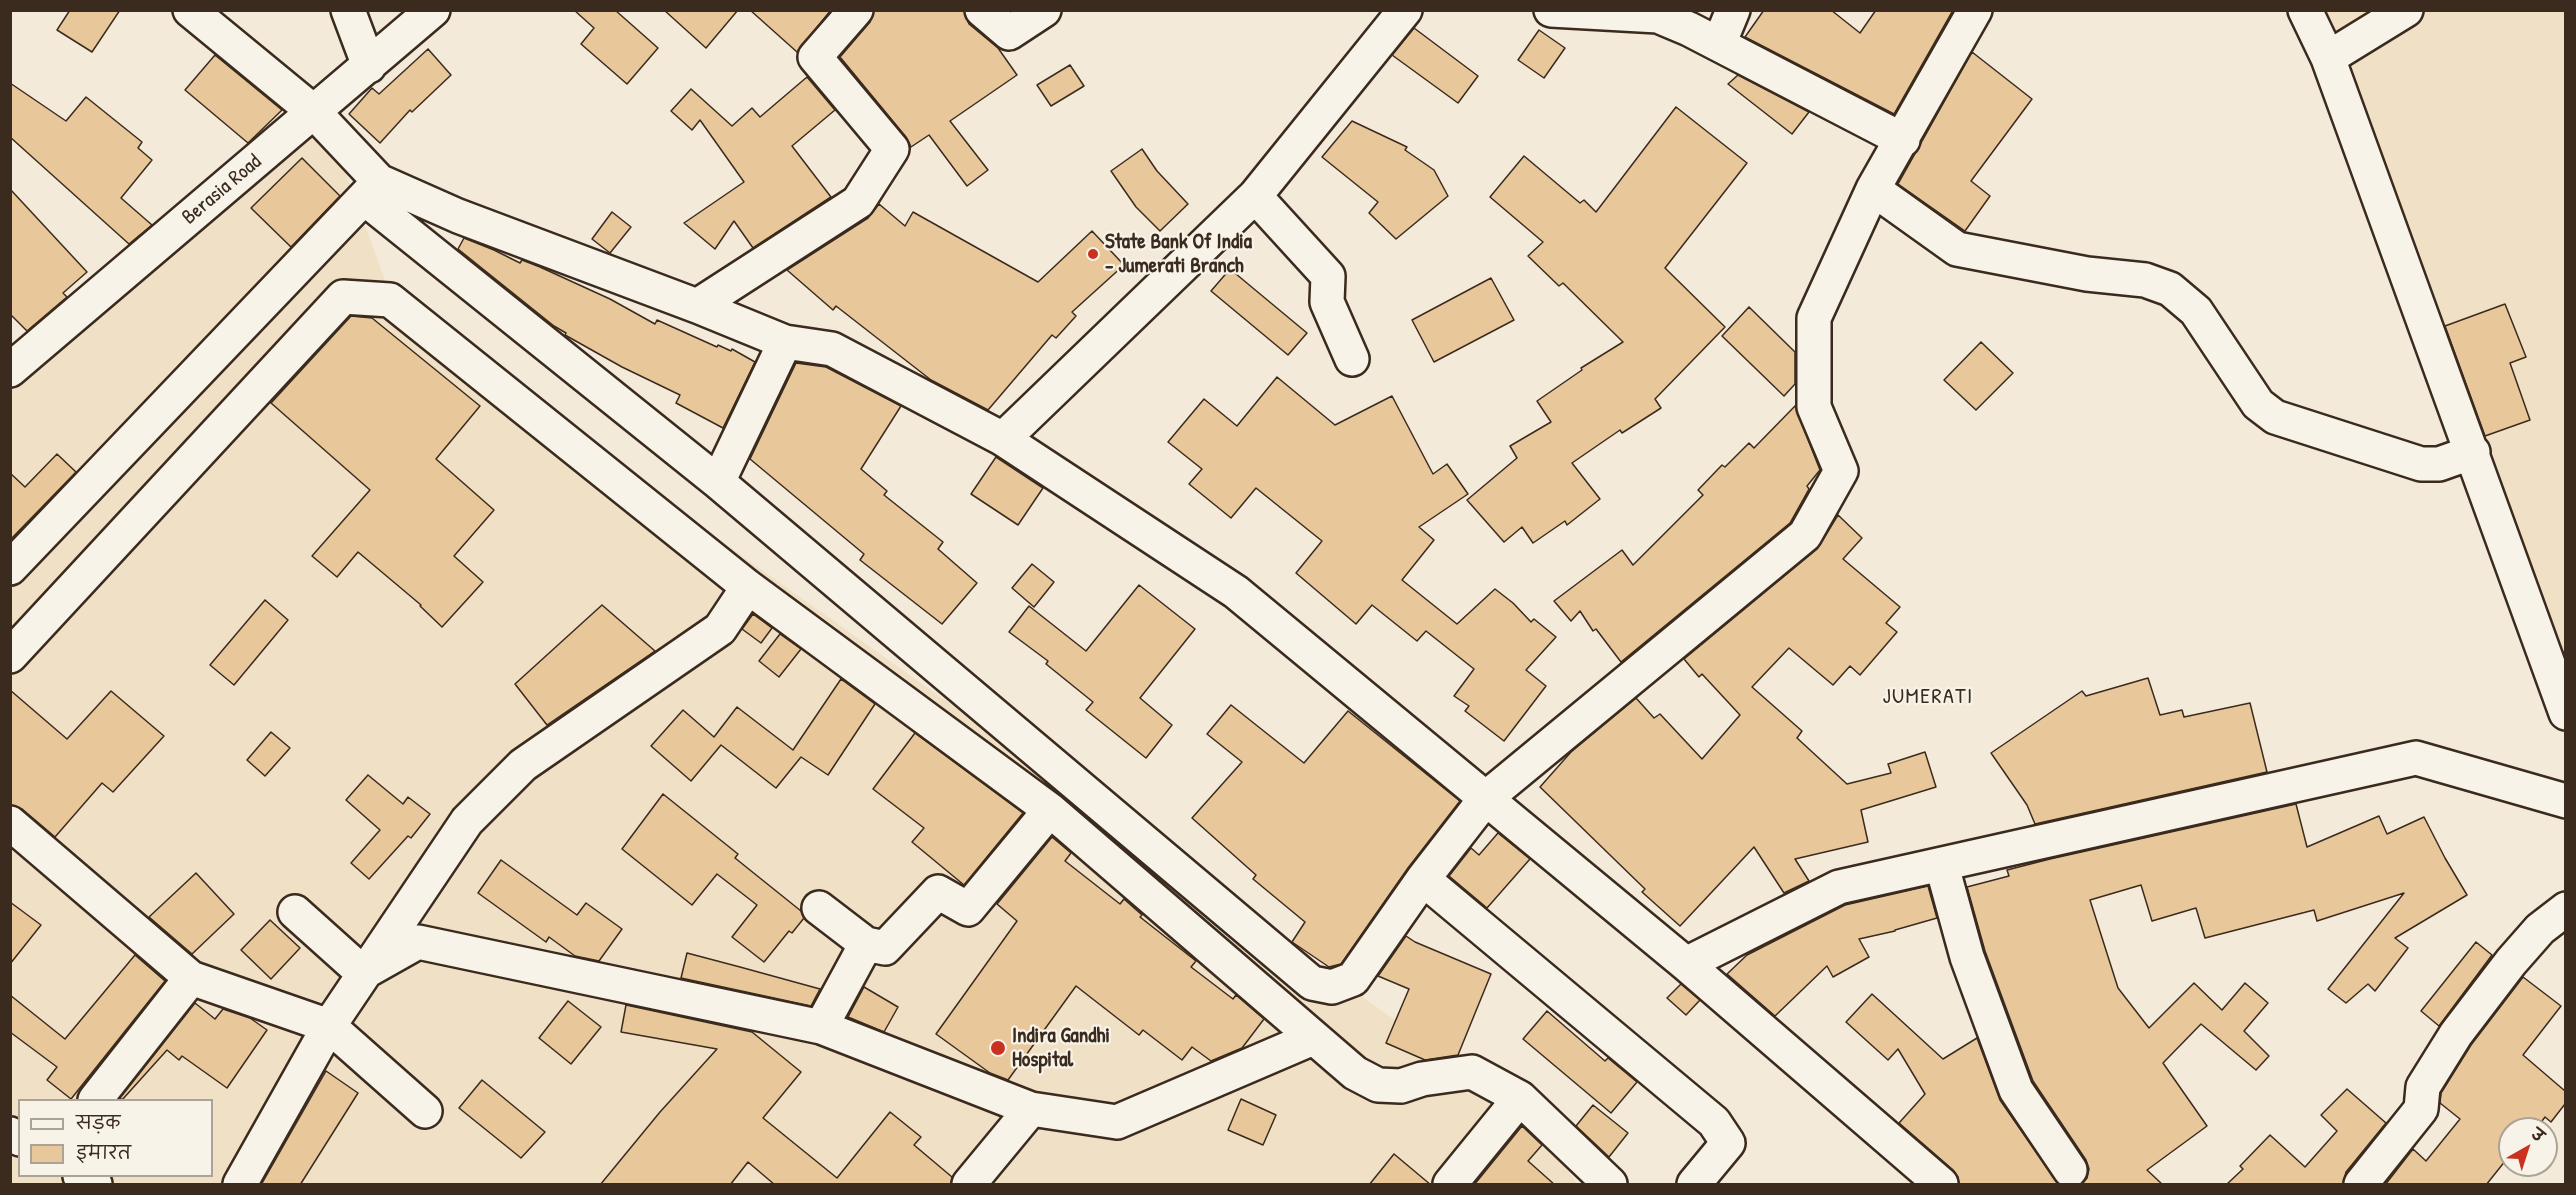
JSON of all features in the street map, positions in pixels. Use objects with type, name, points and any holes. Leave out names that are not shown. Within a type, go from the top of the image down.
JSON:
[{"type":"street","points":[[190,10],[314,112],[372,189],[1312,983],[1332,987],[1353,979],[1423,879],[1486,798],[1805,535],[1842,471],[1814,406],[1814,318],[1873,189],[1903,140],[1975,10]]},
{"type":"street","points":[[348,10],[369,66]]},
{"type":"street","name":"Berasia Road","points":[[10,370],[434,10]]},
{"type":"street","points":[[697,306],[858,202],[892,149],[815,57],[856,10]]},
{"type":"street","points":[[982,10],[1008,33],[1044,10]]},
{"type":"street","points":[[1551,10],[1658,16],[1719,44],[1903,140]]},
{"type":"street","points":[[1719,44],[1733,10]]},
{"type":"street","points":[[2305,10],[2328,58],[2473,452],[2565,713]]},
{"type":"street","points":[[2328,58],[2406,10]]},
{"type":"street","points":[[1003,439],[1255,196],[1402,12]]},
{"type":"street","points":[[372,189],[458,216],[697,306],[785,342],[832,349],[1003,439],[1236,592],[1686,964],[1941,1185]]},
{"type":"street","points":[[10,568],[372,189]]},
{"type":"street","points":[[1873,189],[1958,249],[2087,274],[2145,280],[2170,290],[2196,311],[2258,404],[2276,417],[2421,464],[2439,464],[2473,452]]},
{"type":"street","points":[[1255,196],[1328,276],[1327,302],[1352,359]]},
{"type":"street","points":[[10,656],[343,297],[390,300],[748,587],[1050,810],[1355,1073],[1378,1085],[1401,1086],[1422,1079],[1472,1072],[1520,1098],[1610,1185]]},
{"type":"street","points":[[718,482],[785,342]]},
{"type":"street","points":[[240,1185],[329,1026],[467,821],[523,765],[720,629],[748,587]]},
{"type":"street","points":[[1686,964],[1839,887],[1942,866],[2416,758],[2565,801]]},
{"type":"street","points":[[819,908],[866,944],[885,948],[938,892],[968,909],[1050,810]]},
{"type":"street","points":[[10,823],[191,978],[329,1026],[424,1111]]},
{"type":"street","points":[[1942,866],[1968,957],[2016,1090],[2070,1170]]},
{"type":"street","points":[[1423,879],[1714,1122],[1728,1143],[1694,1185]]},
{"type":"street","points":[[2361,1185],[2421,1109],[2423,1087],[2456,1034],[2518,954],[2540,929],[2565,909]]},
{"type":"street","points":[[295,912],[363,973]]},
{"type":"street","points":[[363,973],[418,942],[821,1027],[1031,1109],[1117,1122],[1313,1038]]},
{"type":"street","points":[[821,1027],[866,944]]},
{"type":"street","points":[[97,1099],[191,978]]},
{"type":"street","points":[[1450,1185],[1520,1098]]},
{"type":"street","points":[[969,1185],[1031,1109]]},
{"type":"street","points":[[82,1177],[95,1185]]},
{"type":"shaded area","points":[[2296,11],[2565,11],[2565,711]]},
{"type":"shaded area","points":[[321,106],[396,310],[1485,1084],[1521,1102],[1577,1184],[11,1184],[10,370]]},
{"type":"building","points":[[70,10],[120,10],[92,52],[57,30]]},
{"type":"building","points":[[574,10],[615,10],[658,48],[627,84],[581,44],[594,28]]},
{"type":"building","points":[[664,10],[738,10],[706,48]]},
{"type":"building","points":[[750,10],[831,10],[797,52]]},
{"type":"building","points":[[874,10],[964,10],[969,24],[998,48],[1017,75],[950,121],[988,170],[967,186],[929,135],[911,147],[906,137],[840,57],[870,22]]},
{"type":"building","points":[[1764,10],[1831,10],[1860,33],[1876,10],[1953,10],[1894,114],[1745,37]]},
{"type":"building","points":[[1414,28],[1478,76],[1458,103],[1392,55]]},
{"type":"building","points":[[1539,30],[1565,48],[1544,78],[1518,60]]},
{"type":"building","points":[[428,49],[451,75],[412,112],[410,110],[380,143],[349,114],[372,88],[379,94]]},
{"type":"building","points":[[1972,52],[2032,99],[1971,181],[1990,196],[1965,231],[1898,184]]},
{"type":"building","points":[[215,55],[282,110],[248,143],[185,90]]},
{"type":"building","points":[[1070,65],[1084,86],[1051,106],[1037,85]]},
{"type":"building","points":[[1738,75],[1809,112],[1792,134],[1728,84]]},
{"type":"building","points":[[807,77],[835,110],[792,146],[831,197],[753,248],[734,221],[715,249],[684,223],[744,182],[700,120],[692,130],[671,111],[691,89],[732,126],[752,108],[760,117]]},
{"type":"building","points":[[10,83],[66,121],[86,97],[142,142],[138,148],[152,160],[121,198],[152,225],[129,244],[10,137]]},
{"type":"building","points":[[1676,107],[1747,163],[1665,268],[1725,327],[1655,399],[1661,408],[1622,433],[1620,430],[1572,463],[1600,499],[1567,525],[1565,521],[1533,543],[1522,527],[1504,542],[1467,500],[1517,458],[1510,446],[1551,422],[1537,401],[1582,370],[1581,368],[1623,342],[1563,283],[1559,286],[1528,256],[1543,242],[1490,197],[1524,156],[1580,203],[1584,200],[1596,212]]},
{"type":"building","points":[[1352,121],[1407,147],[1405,150],[1434,170],[1448,196],[1396,239],[1369,213],[1378,202],[1322,157]]},
{"type":"building","points":[[1142,149],[1157,171],[1188,204],[1160,231],[1136,207],[1111,171]]},
{"type":"building","points":[[302,158],[340,196],[291,247],[251,208]]},
{"type":"building","points":[[10,189],[87,272],[63,293],[67,297],[27,331],[10,314]]},
{"type":"building","points":[[879,204],[905,226],[913,212],[1038,282],[1092,231],[1124,265],[1072,312],[1076,316],[1056,338],[1052,335],[988,410],[931,380],[836,306],[833,310],[787,270],[868,218]]},
{"type":"building","points":[[612,212],[631,227],[610,253],[592,239]]},
{"type":"building","points":[[464,238],[520,263],[522,260],[540,267],[610,299],[655,324],[657,320],[717,347],[718,345],[731,351],[732,349],[755,362],[723,428],[676,403],[680,395],[622,367],[565,335],[566,333],[554,326],[458,249]]},
{"type":"building","points":[[1230,269],[1307,333],[1288,355],[1211,291]]},
{"type":"building","points":[[1491,278],[1514,320],[1434,362],[1412,320]]},
{"type":"building","points":[[2505,304],[2526,357],[2510,363],[2530,420],[2485,436],[2445,326]]},
{"type":"building","points":[[1749,307],[1795,352],[1795,384],[1784,396],[1722,336]]},
{"type":"building","points":[[351,316],[372,318],[480,406],[436,459],[494,510],[454,556],[483,582],[442,627],[421,605],[358,552],[337,577],[312,556],[370,490],[271,403]]},
{"type":"building","points":[[1981,342],[2013,373],[1976,410],[1944,380]]},
{"type":"building","points":[[796,363],[826,367],[901,406],[861,469],[887,491],[884,495],[943,542],[938,549],[977,583],[942,624],[860,560],[864,554],[750,459]]},
{"type":"building","points":[[1277,377],[1335,425],[1392,396],[1433,474],[1447,464],[1468,494],[1419,527],[1434,540],[1402,580],[1457,624],[1495,589],[1513,603],[1531,622],[1534,619],[1556,637],[1526,670],[1546,686],[1504,741],[1465,711],[1469,706],[1454,696],[1474,669],[1426,631],[1417,641],[1372,605],[1356,624],[1296,573],[1322,541],[1256,488],[1231,518],[1189,484],[1202,469],[1168,442],[1204,399],[1237,426]]},
{"type":"building","points":[[1795,406],[1820,470],[1807,486],[1809,489],[1790,523],[1621,662],[1596,629],[1593,631],[1580,611],[1571,621],[1554,601],[1622,550],[1633,565],[1703,495],[1698,490],[1722,465],[1725,467],[1749,443],[1754,448]]},
{"type":"building","points":[[57,454],[76,472],[10,540],[10,473],[25,487]]},
{"type":"building","points":[[996,457],[1043,488],[1018,525],[971,494]]},
{"type":"building","points":[[1838,515],[1862,538],[1843,559],[1900,607],[1886,623],[1897,632],[1860,675],[1850,666],[1833,685],[1789,648],[1752,687],[1802,731],[1797,738],[1847,784],[1891,773],[1888,764],[1925,752],[1936,787],[1861,810],[1868,842],[1795,859],[1809,881],[1784,893],[1754,847],[1680,926],[1642,892],[1645,889],[1540,787],[1571,752],[1636,698],[1654,718],[1660,714],[1702,759],[1740,715],[1702,674],[1699,677],[1684,659],[1817,549]]},
{"type":"building","points":[[1032,564],[1054,582],[1034,607],[1012,588]]},
{"type":"building","points":[[1139,585],[1195,629],[1140,698],[1172,725],[1146,758],[1086,710],[1093,702],[1046,664],[1048,661],[1009,632],[1029,606],[1086,651]]},
{"type":"building","points":[[265,600],[288,620],[234,685],[210,665]]},
{"type":"building","points":[[602,605],[655,651],[547,725],[515,684]]},
{"type":"building","points":[[753,614],[772,628],[761,643],[742,629]]},
{"type":"building","points":[[780,634],[801,649],[779,677],[759,661]]},
{"type":"building","points":[[2148,678],[2160,715],[2182,710],[2184,717],[2250,703],[2267,772],[2035,824],[2027,805],[1991,753],[2082,691],[2086,696]]},
{"type":"building","points":[[841,679],[875,704],[828,775],[801,757],[776,788],[721,745],[691,781],[651,746],[683,710],[714,737],[737,707],[793,750]]},
{"type":"building","points":[[10,690],[67,739],[111,691],[164,736],[113,792],[102,783],[55,837],[22,809],[10,805]]},
{"type":"building","points":[[1231,705],[1304,763],[1348,711],[1460,801],[1408,868],[1341,964],[1329,967],[1292,942],[1305,922],[1253,879],[1256,875],[1192,818],[1242,762],[1207,734]]},
{"type":"building","points":[[271,732],[290,748],[265,776],[247,760]]},
{"type":"building","points":[[915,733],[1023,813],[964,885],[912,842],[924,828],[873,789]]},
{"type":"building","points":[[368,775],[403,804],[408,797],[430,814],[411,838],[408,836],[369,879],[351,863],[380,830],[346,800]]},
{"type":"building","points":[[663,794],[738,854],[735,858],[801,911],[804,918],[792,933],[789,931],[764,962],[732,937],[757,905],[717,874],[692,905],[622,849]]},
{"type":"building","points":[[2296,804],[2307,847],[2379,816],[2387,834],[2424,817],[2467,895],[2395,938],[2408,948],[2375,991],[2368,984],[2346,1003],[2328,989],[2404,893],[2317,921],[2314,910],[2205,938],[2196,908],[2152,921],[2141,885],[2090,900],[2118,988],[2149,1028],[2194,983],[2222,1010],[2245,983],[2268,1003],[2244,1031],[2269,1056],[2256,1070],[2201,1024],[2163,1063],[2207,1126],[2147,1170],[2163,1185],[2081,1185],[2087,1178],[2089,1169],[2086,1160],[2033,1081],[1985,951],[1967,887],[2009,876],[2007,870],[2050,859]]},
{"type":"building","points":[[1498,833],[1530,859],[1487,908],[1449,876],[1471,848],[1479,855]]},
{"type":"building","points":[[1052,837],[1071,853],[1065,861],[1120,904],[1124,899],[1142,915],[1140,917],[1196,961],[1191,967],[1233,999],[1236,995],[1264,1019],[1242,1048],[1211,1061],[1192,1047],[1182,1060],[1143,1030],[1139,1035],[1076,986],[1008,1080],[990,1073],[936,1034],[1017,921],[997,904]]},
{"type":"building","points":[[501,860],[577,915],[586,903],[622,929],[599,961],[575,956],[549,937],[546,942],[478,893]]},
{"type":"building","points":[[196,873],[234,914],[192,954],[149,917]]},
{"type":"building","points":[[1928,886],[1937,918],[1859,939],[1869,957],[1833,977],[1827,966],[1775,1016],[1727,974],[1747,955],[1845,905]]},
{"type":"building","points":[[10,902],[41,925],[10,964]]},
{"type":"building","points":[[270,920],[300,948],[271,979],[241,950]]},
{"type":"building","points":[[1406,936],[1415,942],[1491,974],[1458,1055],[1425,1060],[1386,1043],[1409,989],[1378,976]]},
{"type":"building","points":[[2476,942],[2492,955],[2439,1026],[2421,1011]]},
{"type":"building","points":[[687,953],[820,989],[811,1006],[681,978]]},
{"type":"building","points":[[135,955],[165,981],[71,1099],[47,1080],[57,1067],[10,1032],[10,995],[65,1039]]},
{"type":"building","points":[[2523,977],[2561,1006],[2523,1055],[2565,1091],[2565,1104],[2555,1117],[2498,1117],[2498,1170],[2486,1185],[2385,1185],[2413,1149],[2426,1161],[2460,1119],[2440,1103],[2441,1093],[2471,1045]]},
{"type":"building","points":[[1681,984],[1700,1000],[1686,1015],[1667,998]]},
{"type":"building","points":[[864,987],[898,1007],[884,1032],[848,1017]]},
{"type":"building","points":[[1872,994],[1943,1059],[1977,1038],[2000,1100],[2059,1185],[1959,1185],[1958,1177],[1953,1170],[1899,1123],[1925,1094],[1898,1049],[1888,1060],[1846,1022]]},
{"type":"building","points":[[568,1001],[601,1027],[571,1064],[539,1038]]},
{"type":"building","points":[[195,1003],[215,1019],[223,1009],[250,1018],[267,1030],[227,1088],[182,1056],[179,1060],[167,1050],[123,1099],[120,1098]]},
{"type":"building","points":[[626,1005],[752,1032],[801,1072],[763,1118],[837,1178],[890,1112],[921,1137],[914,1145],[952,1177],[951,1185],[775,1185],[748,1162],[730,1185],[600,1185],[660,1112],[717,1049],[621,1032]]},
{"type":"building","points":[[1547,1011],[1605,1061],[1608,1058],[1637,1082],[1611,1113],[1523,1039]]},
{"type":"building","points":[[326,1071],[358,1093],[300,1185],[261,1185]]},
{"type":"building","points":[[482,1080],[545,1132],[521,1158],[459,1108]]},
{"type":"building","points":[[2347,1089],[2386,1123],[2346,1172],[2343,1185],[2226,1185],[2243,1169],[2240,1166],[2270,1135],[2305,1167],[2337,1131],[2321,1115]]},
{"type":"building","points":[[1241,1099],[1276,1115],[1263,1145],[1228,1130]]},
{"type":"building","points":[[1593,1105],[1628,1133],[1609,1157],[1576,1126]]},
{"type":"building","points":[[1522,1126],[1542,1145],[1528,1161],[1555,1185],[1474,1185]]},
{"type":"building","points":[[1394,1154],[1431,1185],[1369,1185]]},
{"type":"place","name":"State Bank Of India - Jumerati Branch","points":[[1093,254]]},
{"type":"place","name":"Indira Gandhi Hospital","points":[[998,1048]]},
{"type":"district","name":"JUMERATI","points":[[1928,697]]}]
